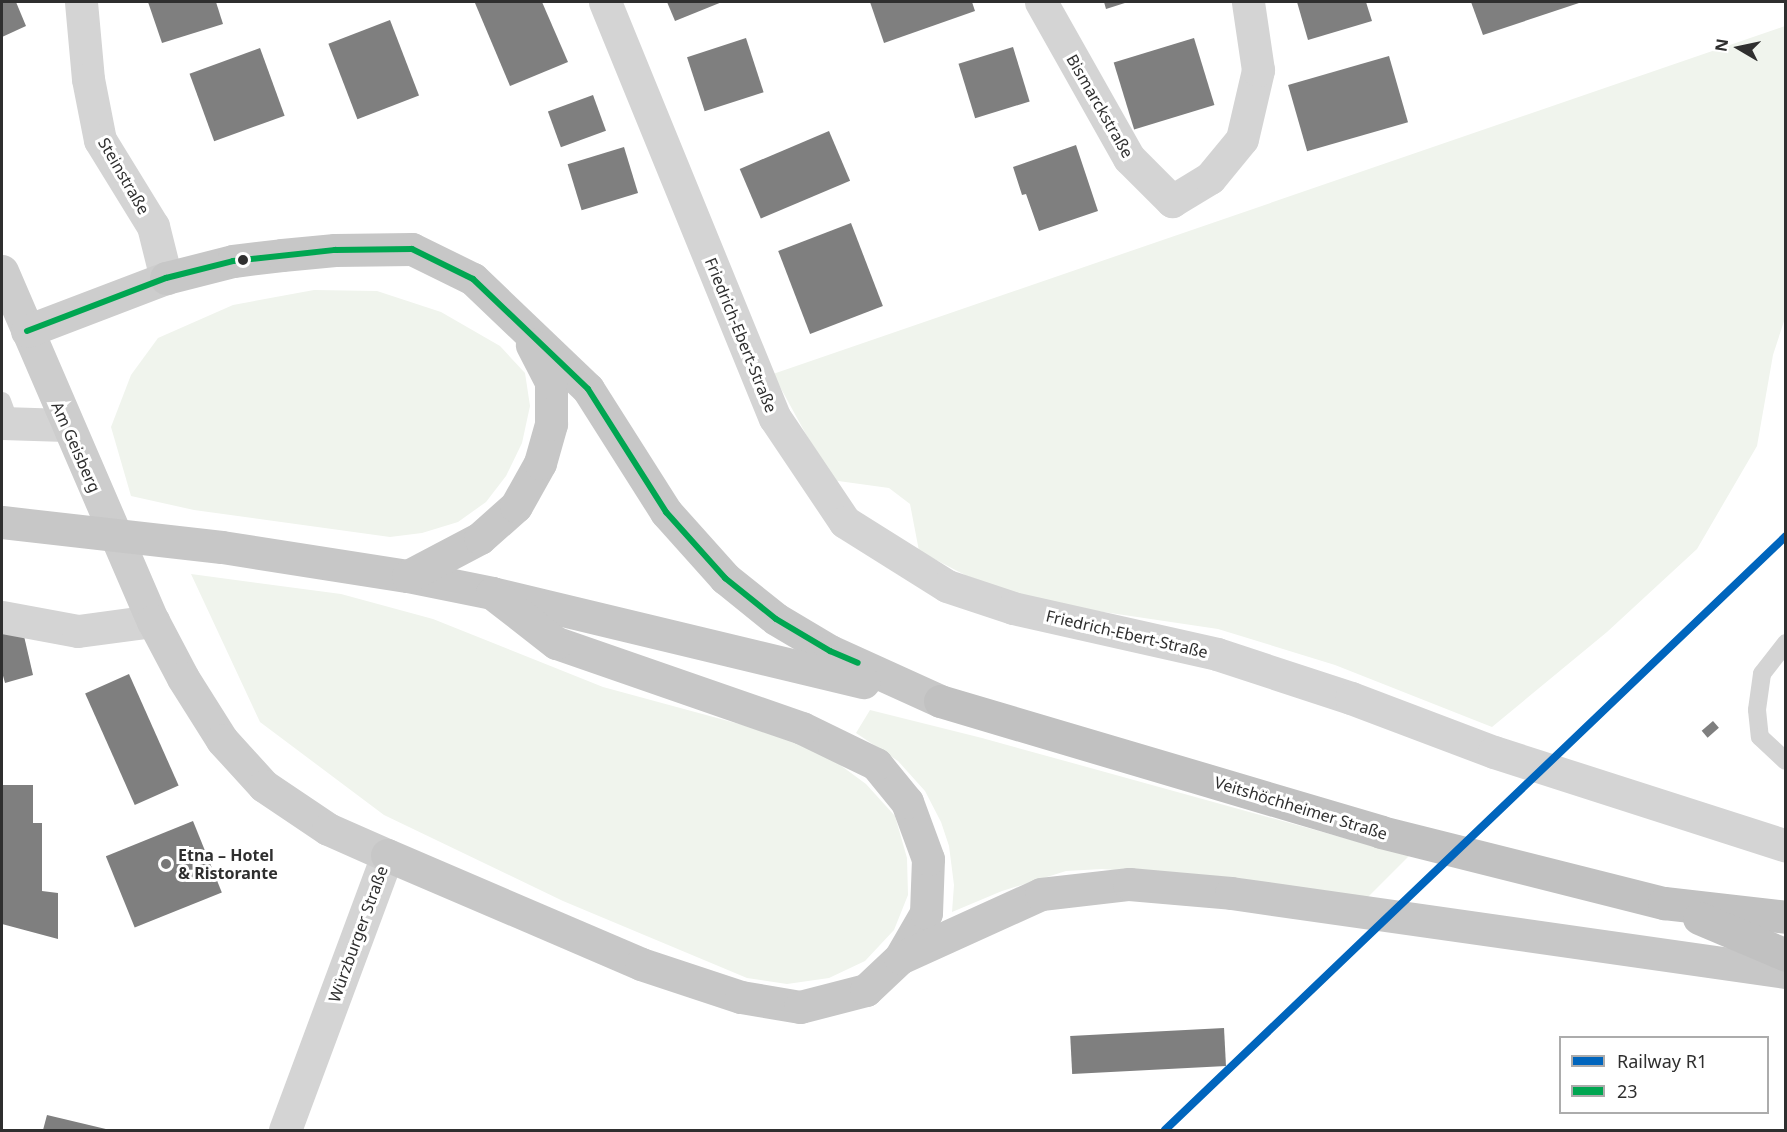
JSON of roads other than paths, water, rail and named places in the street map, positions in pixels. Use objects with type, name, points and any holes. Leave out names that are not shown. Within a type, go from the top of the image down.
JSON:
[{"type":"highway","name":"Veitshöchheimer Straße","points":[[940,701],[1381,832],[1664,903],[1785,917]]},
{"type":"highway","name":"Veitshöchheimer Straße","points":[[1664,903],[1785,955]]},
{"type":"main road","points":[[166,278],[233,261],[282,255],[335,250],[412,249],[473,279],[588,389],[666,512],[725,578],[776,619],[830,651],[940,701]]},
{"type":"main road","points":[[408,576],[480,538],[516,506],[540,463],[551,424],[551,382],[522,324]]},
{"type":"main road","points":[[2,522],[222,547],[408,576],[492,593],[940,701]]},
{"type":"main road","points":[[387,855],[642,964],[741,997],[800,1007],[866,990],[900,958],[926,913],[928,859],[907,802],[876,764],[802,728],[556,643],[492,593]]},
{"type":"main road","points":[[900,958],[1041,894],[1129,884],[1231,893],[1785,972]]},
{"type":"street","name":"Steinstraße","points":[[81,2],[88,78],[100,140],[153,226],[166,278]]},
{"type":"street","name":"Friedrich-Ebert-Straße","points":[[605,2],[775,418],[845,522],[947,586],[1013,608],[1217,654],[1352,698],[1494,752],[1785,846]]},
{"type":"street","name":"Bismarckstraße","points":[[1041,2],[1129,158],[1172,201],[1210,178],[1242,139],[1258,70],[1248,2]]},
{"type":"street","name":"Am Geisberg","points":[[2,272],[153,621]]},
{"type":"street","points":[[27,331],[166,278]]},
{"type":"street","points":[[4,416],[66,424]]},
{"type":"street","points":[[2,616],[78,631],[153,621]]},
{"type":"street","name":"Würzburger Straße","points":[[153,621],[183,678],[222,740],[264,786],[328,829],[387,855],[285,1131]]},
{"type":"lane","points":[[1785,643],[1762,674],[1757,710],[1760,736],[1785,761]]},
{"type":"rail line","name":"R1","points":[[1165,1130],[1786,536]]},
{"type":"place","name":"Etna – Hotel & Ristorante","points":[[166,864]]}]
